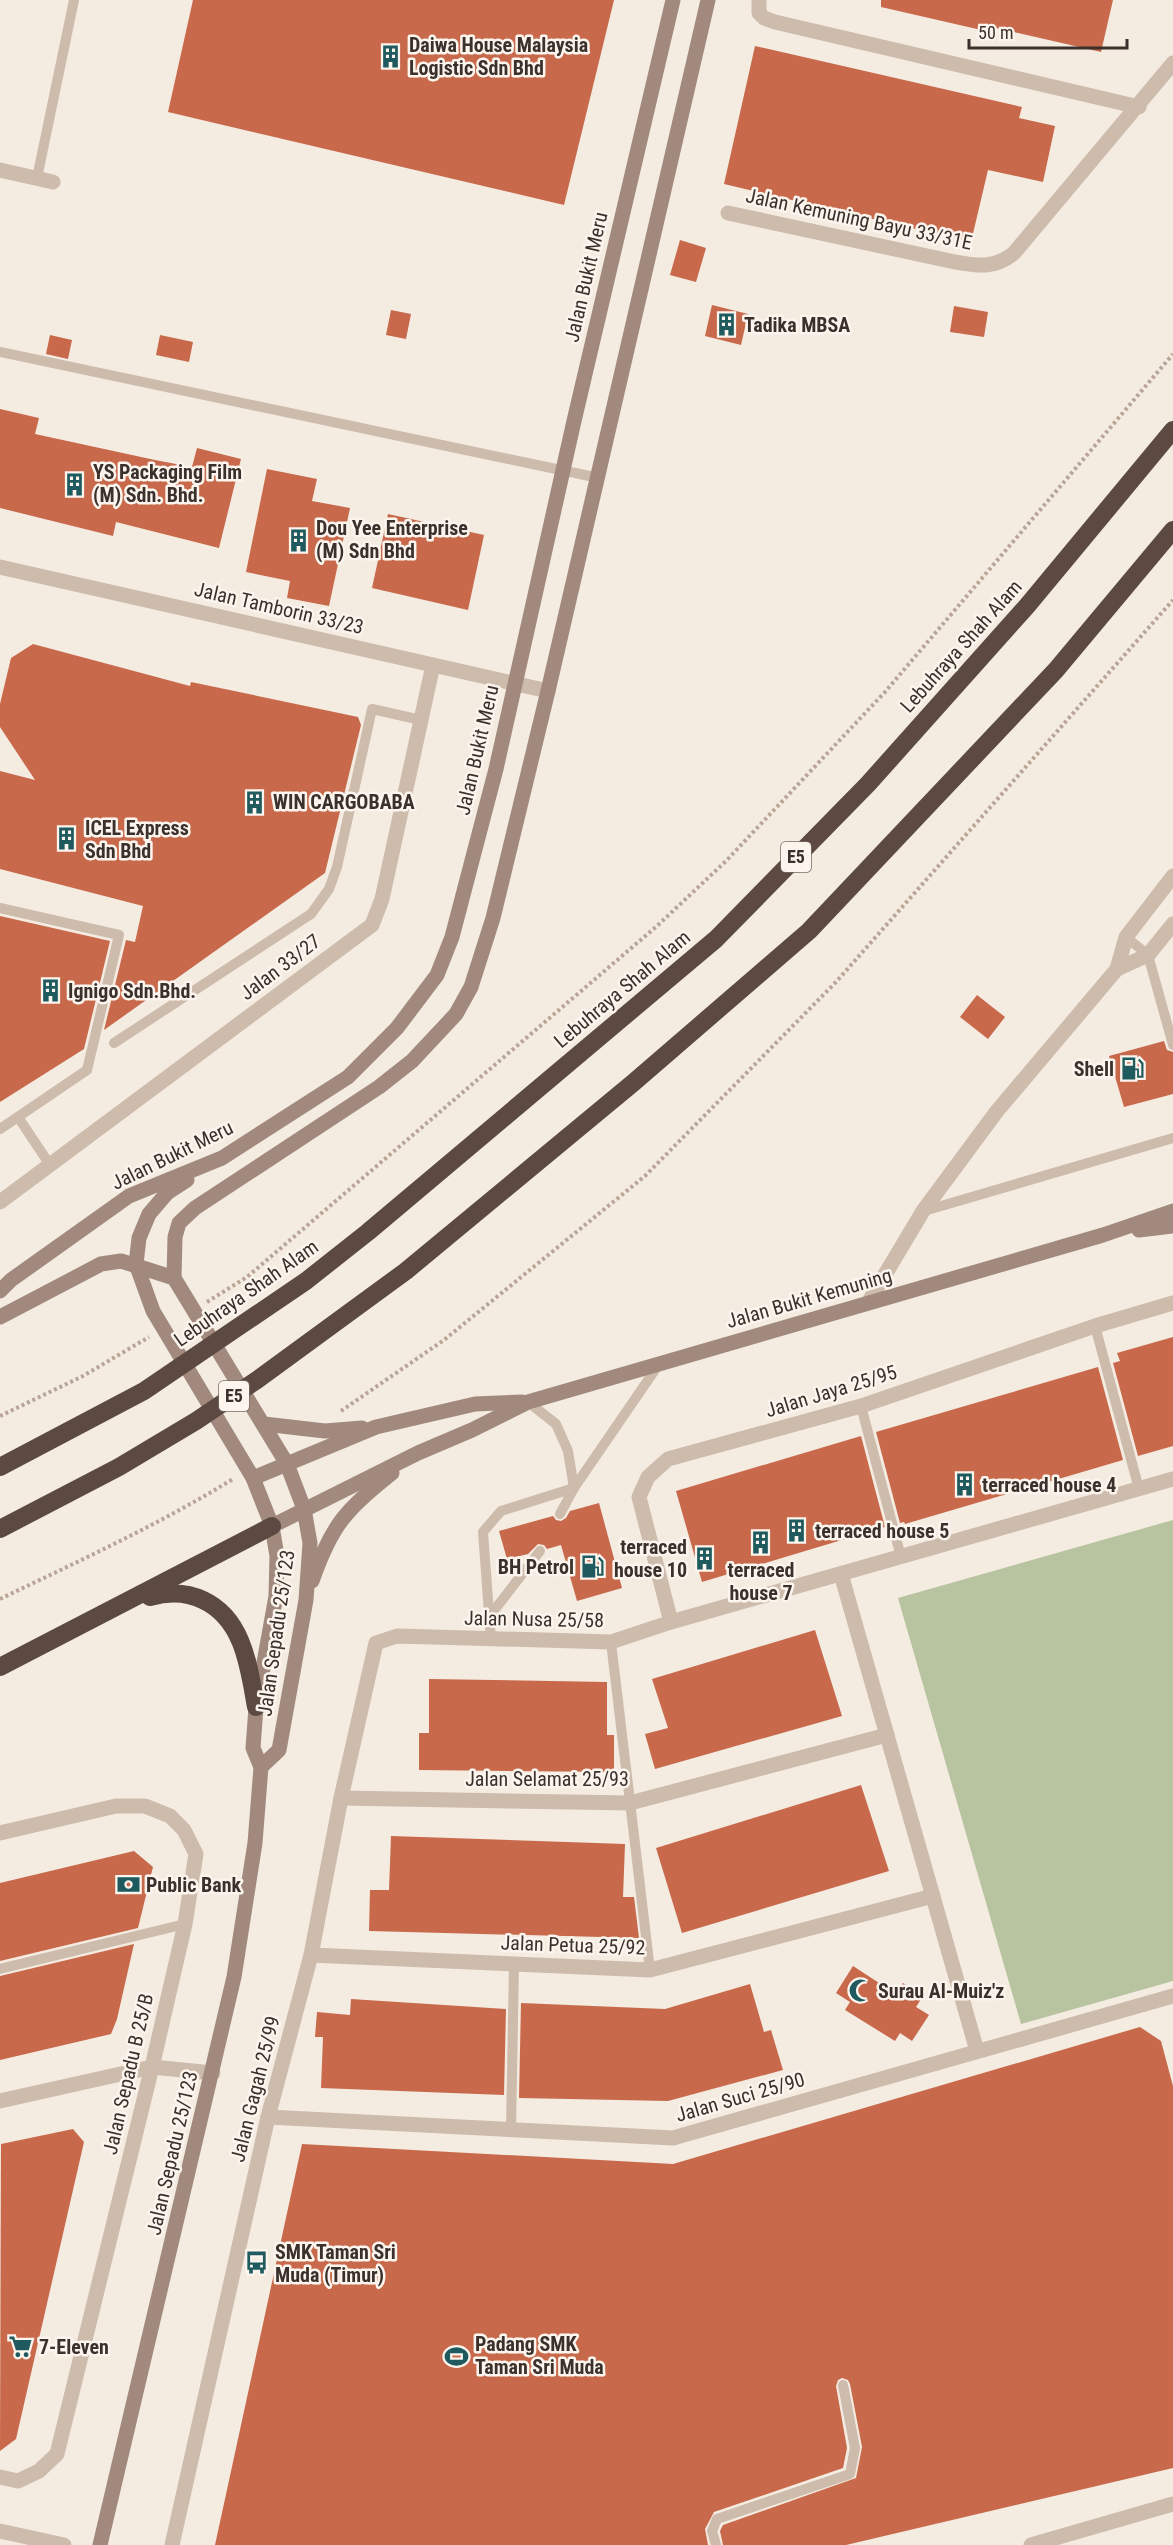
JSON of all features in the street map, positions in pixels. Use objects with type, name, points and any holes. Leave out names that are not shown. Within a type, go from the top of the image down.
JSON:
[{"type":"highway","name":"Lebuhraya Shah Alam","points":[[0,1467],[144,1391],[306,1281],[368,1232],[716,939],[868,784],[1027,606],[1173,430]]},
{"type":"highway","name":"E5","points":[[0,1529],[119,1467],[196,1421],[314,1340],[406,1271],[633,1083],[809,931],[1056,670],[1173,530]]},
{"type":"highway","points":[[0,1667],[272,1526]]},
{"type":"highway","points":[[121,1606],[165,1593],[191,1594],[216,1606],[233,1624],[247,1657],[256,1707]]},
{"type":"main road","name":"Jalan Bukit Meru","points":[[0,1291],[11,1280],[129,1196],[222,1158],[348,1077],[397,1028],[437,975],[452,938],[496,769],[673,0]]},
{"type":"main road","points":[[287,1464],[174,1278],[175,1237],[179,1223],[195,1208],[379,1087],[412,1061],[456,1014],[471,987],[493,918],[548,691],[708,0]]},
{"type":"main road","points":[[136,1264],[139,1238],[149,1214],[166,1193],[222,1158]]},
{"type":"main road","name":"Jalan Bukit Kemuning","points":[[272,1526],[418,1453],[472,1430],[528,1402],[1103,1235],[1173,1211]]},
{"type":"main road","name":"Jalan Bukit Kemuning","points":[[1103,1235],[1173,1226]]},
{"type":"main road","points":[[0,1317],[101,1264],[121,1261],[174,1278]]},
{"type":"main road","name":"Jalan Sepadu 25/123","points":[[100,2545],[234,1977],[255,1844],[261,1767],[253,1748],[256,1707],[276,1596],[277,1556],[272,1526],[253,1478],[153,1311],[136,1264]]},
{"type":"main road","name":"Jalan Bukit Kemuning","points":[[253,1478],[376,1427],[475,1404],[528,1402]]},
{"type":"main road","points":[[264,1424],[325,1431],[376,1427]]},
{"type":"main road","points":[[306,1600],[326,1544],[341,1518],[357,1501],[418,1453]]},
{"type":"main road","name":"Jalan Sepadu 25/123","points":[[261,1767],[279,1750],[306,1600],[310,1543],[304,1509],[287,1464]]},
{"type":"street","points":[[759,0],[759,13],[764,18],[1139,107],[1173,63]]},
{"type":"street","name":"Jalan Kemuning Bayu 33/31E","points":[[728,213],[976,266],[996,265],[1014,253],[1139,107]]},
{"type":"street","points":[[0,170],[53,182]]},
{"type":"street","name":"Jalan Tamborin 33/23","points":[[0,567],[548,691]]},
{"type":"street","name":"Jalan 33/27","points":[[0,1202],[372,925],[382,899],[433,665]]},
{"type":"street","points":[[868,1302],[923,1211],[997,1111],[1117,969],[1126,937],[1173,876]]},
{"type":"street","points":[[1117,969],[1148,955],[1173,924]]},
{"type":"street","name":"Jalan Jaya 25/95","points":[[671,1622],[639,1497],[648,1477],[668,1459],[861,1406],[1095,1326],[1173,1303]]},
{"type":"street","name":"Jalan Nusa 25/58","points":[[376,1643],[397,1636],[611,1642],[671,1622],[1173,1479]]},
{"type":"street","points":[[841,1574],[977,2051]]},
{"type":"street","name":"Jalan Gagah 25/99","points":[[172,2545],[268,2117],[311,1955],[341,1798],[376,1643]]},
{"type":"street","name":"Jalan Selamat 25/93","points":[[341,1798],[630,1803],[887,1736]]},
{"type":"street","name":"Jalan Sepadu B 25/B","points":[[0,1833],[116,1806],[145,1806],[170,1816],[184,1830],[196,1854],[184,1924],[152,2067],[57,2454],[39,2470],[18,2481],[0,2477]]},
{"type":"street","name":"Jalan Petua 25/92","points":[[311,1955],[650,1970],[933,1896]]},
{"type":"street","name":"Jalan Suci 25/90","points":[[268,2117],[673,2138],[977,2051],[1172,1999]]},
{"type":"street","points":[[0,2101],[152,2067],[213,2073]]},
{"type":"street","points":[[1031,2545],[1173,2504]]},
{"type":"street","points":[[0,2531],[63,2545]]},
{"type":"lane","points":[[37,178],[74,0]]},
{"type":"lane","points":[[0,352],[599,478]]},
{"type":"lane","points":[[114,1043],[311,914],[329,889],[337,867],[372,709],[421,720]]},
{"type":"lane","points":[[0,908],[119,935],[87,1070],[0,1129]]},
{"type":"lane","points":[[1126,937],[1148,955],[1173,1045]]},
{"type":"lane","points":[[18,1117],[50,1165]]},
{"type":"lane","points":[[923,1211],[1173,1138]]},
{"type":"lane","points":[[1095,1326],[1139,1489]]},
{"type":"lane","points":[[560,1514],[574,1488],[659,1364]]},
{"type":"lane","points":[[528,1402],[556,1424],[568,1451],[574,1488]]},
{"type":"lane","points":[[861,1406],[901,1557]]},
{"type":"lane","points":[[491,1640],[483,1532],[501,1511],[574,1488]]},
{"type":"lane","points":[[489,1617],[540,1551]]},
{"type":"lane","points":[[611,1642],[650,1970]]},
{"type":"lane","points":[[0,1969],[184,1924]]},
{"type":"lane","points":[[512,2130],[514,1965]]},
{"type":"lane","points":[[716,2545],[712,2530],[717,2520],[850,2475],[855,2448],[843,2385]]},
{"type":"path","points":[[247,1277],[621,957],[726,861],[885,692],[1173,354]]},
{"type":"path","points":[[444,1340],[645,1176],[712,1110],[836,982],[1173,600]]},
{"type":"path","points":[[0,1416],[83,1376]]},
{"type":"path","points":[[0,1599],[116,1544]]},
{"type":"green space","points":[[1173,1520],[1173,1981],[1021,2024],[898,1598]]},
{"type":"building","name":"Daiwa House Malaysia Logistic Sdn Bhd","points":[[193,0],[614,0],[564,205],[168,112]]},
{"type":"building","points":[[881,0],[1113,0],[1101,52],[992,27],[990,32],[881,7]]},
{"type":"building","points":[[755,46],[1022,107],[1019,118],[1055,126],[1043,182],[988,170],[971,242],[724,184]]},
{"type":"building","points":[[680,240],[706,248],[696,282],[670,275]]},
{"type":"building","name":"Tadika MBSA","points":[[712,305],[748,314],[741,345],[705,336]]},
{"type":"building","points":[[954,306],[988,312],[984,337],[950,332]]},
{"type":"building","points":[[391,310],[411,314],[406,339],[386,335]]},
{"type":"building","points":[[50,335],[72,340],[68,359],[46,354]]},
{"type":"building","points":[[160,335],[193,342],[189,362],[156,355]]},
{"type":"building","points":[[0,409],[39,418],[35,434],[155,460],[192,467],[197,448],[241,459],[219,548],[116,522],[113,536],[0,508]]},
{"type":"building","name":"Dou Yee Enterprise (M) Sdn Bhd","points":[[267,469],[317,479],[312,501],[350,508],[329,606],[287,598],[290,581],[246,572]]},
{"type":"building","points":[[388,514],[484,535],[468,610],[372,588]]},
{"type":"building","points":[[33,644],[190,686],[191,682],[358,717],[361,725],[325,873],[104,1030],[126,940],[135,942],[143,906],[0,869],[0,771],[35,780],[0,727],[0,704],[11,658]]},
{"type":"building","name":"Ignigo Sdn.Bhd.","points":[[0,916],[110,941],[84,1049],[0,1102]]},
{"type":"building","points":[[977,995],[1005,1017],[988,1039],[960,1017]]},
{"type":"building","points":[[1164,1041],[1167,1050],[1173,1052],[1173,1094],[1124,1107],[1109,1056]]},
{"type":"building","points":[[1173,1337],[1173,1446],[1138,1456],[1113,1363],[1120,1361],[1117,1353]]},
{"type":"building","points":[[1098,1367],[1123,1460],[905,1524],[900,1523],[876,1432]]},
{"type":"building","points":[[861,1436],[885,1527],[702,1582],[676,1491]]},
{"type":"building","name":"BH Petrol","points":[[599,1503],[622,1588],[577,1601],[561,1545],[547,1549],[544,1545],[538,1544],[528,1554],[507,1559],[499,1531],[553,1516],[556,1520],[561,1521],[570,1511]]},
{"type":"building","points":[[815,1630],[842,1716],[655,1769],[645,1734],[668,1728],[652,1679]]},
{"type":"building","points":[[429,1679],[607,1682],[607,1735],[614,1735],[614,1772],[419,1770],[419,1733],[429,1733]]},
{"type":"building","points":[[861,1785],[889,1871],[682,1933],[656,1848]]},
{"type":"building","points":[[391,1836],[625,1844],[623,1897],[634,1897],[639,1938],[369,1931],[370,1890],[389,1890]]},
{"type":"building","points":[[134,1851],[153,1867],[138,1928],[0,1961],[0,1883]]},
{"type":"building","points":[[134,1944],[117,2019],[111,2034],[0,2060],[0,1976]]},
{"type":"building","points":[[853,1966],[896,1994],[903,1983],[923,1996],[916,2007],[929,2015],[912,2041],[900,2033],[895,2041],[845,2010],[850,2002],[836,1993]]},
{"type":"building","points":[[750,1984],[764,2032],[771,2030],[783,2070],[668,2101],[519,2098],[521,2003],[665,2009]]},
{"type":"building","points":[[351,1999],[506,2009],[504,2095],[321,2088],[323,2037],[315,2037],[317,2012],[350,2015]]},
{"type":"building","points":[[1140,2027],[1161,2041],[1173,2086],[1173,2468],[846,2545],[723,2545],[720,2531],[723,2525],[856,2478],[862,2447],[850,2384],[848,2380],[842,2378],[838,2380],[836,2386],[847,2448],[843,2468],[714,2512],[705,2529],[708,2545],[215,2545],[302,2144],[673,2164]]},
{"type":"building","points":[[73,2129],[84,2142],[16,2439],[0,2451],[1,2144]]},
{"type":"place","name":"Daiwa House Malaysia Logistic Sdn Bhd","points":[[391,56]]},
{"type":"place","name":"Tadika MBSA","points":[[726,325]]},
{"type":"place","name":"YS Packaging Film (M) Sdn. Bhd.","points":[[75,484]]},
{"type":"place","name":"Dou Yee Enterprise (M) Sdn Bhd","points":[[298,540]]},
{"type":"place","name":"WIN CARGOBABA","points":[[255,802]]},
{"type":"place","name":"ICEL Express Sdn Bhd","points":[[67,839]]},
{"type":"place","name":"Ignigo Sdn.Bhd.","points":[[50,991]]},
{"type":"place","name":"Shell","points":[[1132,1069]]},
{"type":"place","name":"terraced house 4","points":[[964,1485]]},
{"type":"place","name":"terraced house 5","points":[[797,1531]]},
{"type":"place","name":"terraced house 7","points":[[761,1542]]},
{"type":"place","name":"terraced house 10","points":[[705,1559]]},
{"type":"place","name":"BH Petrol","points":[[592,1567]]},
{"type":"place","name":"Public Bank","points":[[128,1885]]},
{"type":"place","name":"Surau Al-Muiz'z","points":[[860,1991]]},
{"type":"place","name":"SMK Taman Sri Muda (Timur)","points":[[257,2263]]},
{"type":"place","name":"7-Eleven","points":[[21,2347]]},
{"type":"place","name":"Padang SMK Taman Sri Muda","points":[[457,2356]]}]
